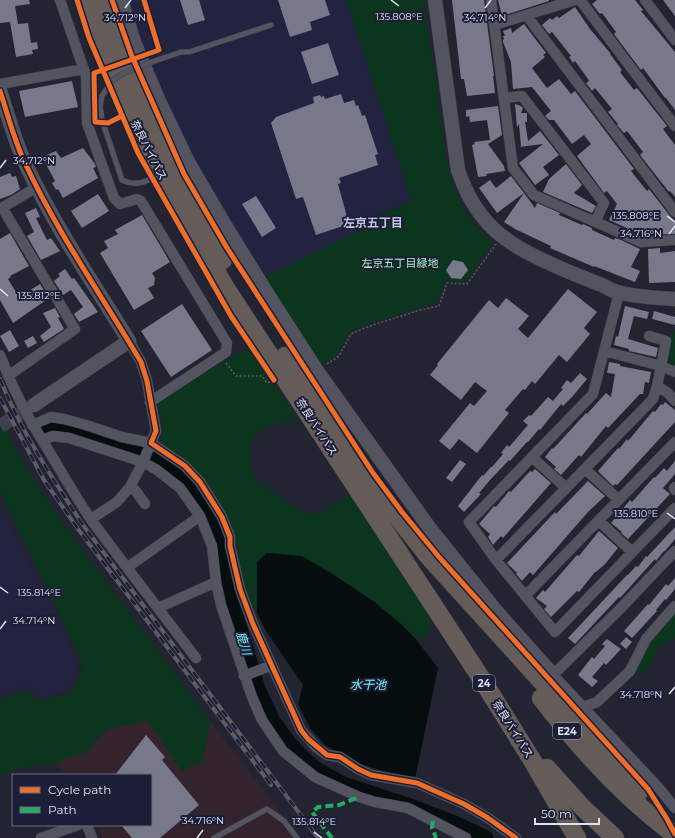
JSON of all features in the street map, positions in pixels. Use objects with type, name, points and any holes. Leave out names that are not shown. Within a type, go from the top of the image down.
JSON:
[{"type":"highway","name":"奈良バイパス","points":[[87,0],[134,123],[205,254],[227,290],[481,678],[532,760],[577,838]]},
{"type":"highway","name":"奈良バイパス","points":[[101,0],[118,47],[151,124],[181,185],[216,249],[356,464],[428,556],[612,759],[639,792]]},
{"type":"highway","name":"E24","points":[[477,610],[554,715],[596,765],[643,810],[675,835]]},
{"type":"highway","points":[[481,678],[527,742],[561,785],[615,838]]},
{"type":"street","points":[[60,0],[86,76],[87,123],[114,198],[120,204],[137,199],[141,201],[228,343],[226,352],[150,402]]},
{"type":"street","points":[[121,0],[134,42],[157,97],[188,162],[223,222],[317,371],[431,530],[496,611],[553,675],[658,787],[675,808]]},
{"type":"street","points":[[435,0],[456,157],[461,180],[471,201],[481,216],[502,236],[524,252],[619,293],[675,299]]},
{"type":"street","points":[[491,0],[513,168],[534,195],[641,242],[675,240]]},
{"type":"street","points":[[494,25],[575,0]]},
{"type":"street","points":[[580,0],[675,126]]},
{"type":"street","points":[[645,0],[675,40]]},
{"type":"street","points":[[527,16],[675,212]]},
{"type":"street","points":[[0,84],[84,69]]},
{"type":"street","points":[[0,91],[16,141],[37,187],[52,215],[141,362],[147,381],[156,431],[130,487],[117,502],[91,519]]},
{"type":"street","points":[[504,98],[522,96],[604,203],[595,222]]},
{"type":"street","points":[[8,376],[75,329],[1,209],[37,187]]},
{"type":"street","points":[[619,293],[593,394],[469,522],[496,560],[555,632],[675,508]]},
{"type":"street","points":[[496,560],[652,398],[657,386],[666,341],[649,336]]},
{"type":"street","points":[[34,405],[128,341]]},
{"type":"street","points":[[604,351],[661,366],[675,372]]},
{"type":"street","points":[[0,355],[8,376],[32,425],[91,519],[196,658]]},
{"type":"street","points":[[657,386],[668,393],[675,401]]},
{"type":"street","points":[[32,425],[51,418],[64,419],[122,437],[147,453],[157,470],[180,488],[200,516],[212,546],[216,582],[221,605],[232,635],[244,676],[262,720],[283,751],[315,777],[359,797],[375,802],[408,808],[466,838]]},
{"type":"street","points":[[42,440],[53,436],[69,438],[147,453],[184,466],[211,497],[222,517],[230,537],[230,546],[240,589],[253,624],[301,730],[312,743],[327,755],[340,757],[358,769],[371,774],[417,784],[464,804],[488,818],[516,838]]},
{"type":"street","points":[[525,596],[675,442]]},
{"type":"street","points":[[532,457],[566,488]]},
{"type":"street","points":[[585,469],[619,500]]},
{"type":"street","points":[[130,487],[135,490],[145,504]]},
{"type":"street","points":[[128,567],[200,516]]},
{"type":"street","points":[[599,521],[632,552]]},
{"type":"street","points":[[553,675],[622,607],[675,551]]},
{"type":"street","points":[[158,608],[216,582]]},
{"type":"street","points":[[583,707],[596,702],[630,671],[646,639],[675,606]]},
{"type":"street","points":[[244,676],[272,665]]},
{"type":"street","points":[[41,838],[75,826]]},
{"type":"street","points":[[87,826],[92,838]]},
{"type":"lane","points":[[161,174],[140,184],[130,184],[122,180],[102,120],[100,106],[102,96],[112,81],[122,74],[149,63],[181,52],[189,52],[270,25]]},
{"type":"lane","points":[[214,838],[267,809],[284,821],[297,838]]},
{"type":"path","points":[[317,371],[339,356],[351,334],[367,327],[420,310],[439,306],[447,283],[467,284],[497,243]]},
{"type":"path","points":[[222,358],[236,376],[262,376],[267,383],[274,380],[270,375]]},
{"type":"shaded area","points":[[126,0],[346,0],[411,200],[373,218],[372,224],[262,279],[207,186],[177,127],[137,34]]},
{"type":"shaded area","points":[[0,508],[64,631],[78,668],[68,691],[40,698],[25,686],[0,695]]},
{"type":"shaded area","points":[[148,721],[203,761],[210,721],[284,817],[268,807],[210,838],[102,838],[97,826],[152,826],[152,774],[65,774],[57,763],[67,757],[85,753],[107,729]]},
{"type":"shaded area","points":[[268,812],[286,826],[295,838],[221,838]]},
{"type":"green space","name":"左京五丁目緑地","points":[[346,0],[424,0],[449,172],[462,205],[483,233],[493,243],[465,282],[445,280],[437,303],[367,324],[350,332],[337,354],[319,366],[262,279],[372,224],[373,218],[411,200]]},
{"type":"green space","points":[[672,332],[675,332],[675,365],[670,363],[667,357]]},
{"type":"green space","points":[[250,347],[297,419],[269,426],[255,436],[250,449],[250,457],[253,473],[256,479],[290,504],[311,514],[318,515],[344,497],[349,496],[354,500],[431,620],[429,633],[423,638],[415,638],[376,603],[302,556],[267,553],[258,592],[257,613],[245,594],[235,555],[239,554],[237,545],[223,507],[206,482],[161,444],[163,430],[158,401]]},
{"type":"green space","points":[[0,417],[17,452],[59,519],[210,721],[203,761],[182,771],[148,721],[107,729],[85,754],[67,757],[57,763],[15,769],[0,775],[0,700],[26,691],[38,701],[71,694],[83,669],[67,629],[0,491]]},
{"type":"green space","points":[[675,611],[675,638],[657,648],[655,657],[643,673],[632,672],[649,642]]},
{"type":"water","name":"水干池","points":[[267,553],[302,556],[376,603],[415,638],[438,668],[415,779],[382,771],[359,763],[325,745],[310,728],[298,704],[303,685],[266,631],[257,613],[257,562]]},
{"type":"building","points":[[0,0],[29,0],[30,4],[15,6],[18,24],[28,23],[31,43],[37,42],[38,49],[32,50],[33,54],[16,57],[10,22],[0,23]]},
{"type":"building","points":[[180,0],[199,0],[205,20],[188,25]]},
{"type":"building","points":[[278,0],[325,0],[330,15],[310,22],[312,30],[290,37]]},
{"type":"building","points":[[452,0],[484,0],[495,93],[467,96],[464,79],[461,79]]},
{"type":"building","points":[[498,0],[549,0],[549,1],[502,16]]},
{"type":"building","points":[[597,0],[635,0],[643,10],[641,11],[675,52],[675,110],[643,68],[641,70],[614,34],[616,32],[602,13],[600,14],[592,4]]},
{"type":"building","points":[[663,0],[675,0],[675,16]]},
{"type":"building","points":[[575,7],[590,29],[611,54],[622,70],[620,72],[634,90],[637,88],[667,126],[663,129],[675,145],[675,197],[670,191],[669,192],[640,155],[643,152],[627,131],[624,133],[617,125],[618,124],[608,112],[612,109],[595,88],[592,91],[586,83],[589,81],[588,79],[575,61],[573,63],[569,57],[571,56],[552,32],[549,34],[542,25],[550,18],[552,20],[557,16],[559,18]]},
{"type":"building","points":[[524,24],[546,53],[543,55],[545,57],[532,68],[547,88],[559,79],[571,94],[575,91],[634,169],[631,171],[647,191],[649,189],[675,221],[675,234],[642,235],[609,220],[617,204],[607,191],[604,193],[577,156],[591,144],[584,135],[572,144],[554,120],[549,120],[545,116],[551,111],[532,87],[513,89],[511,62],[503,42],[503,36],[505,36],[503,31],[511,28],[512,33]]},
{"type":"building","points":[[328,43],[339,75],[312,84],[301,52]]},
{"type":"building","points":[[72,81],[78,107],[25,117],[19,91]]},
{"type":"building","points":[[341,94],[344,103],[354,100],[356,106],[358,105],[362,116],[365,115],[378,154],[375,155],[378,165],[339,178],[341,183],[338,184],[349,224],[316,235],[303,197],[296,199],[271,123],[276,117],[314,103],[313,97],[320,95],[321,97],[324,96],[325,99]]},
{"type":"building","points":[[515,104],[523,108],[521,113],[527,113],[527,122],[525,122],[528,141],[540,131],[559,155],[543,167],[549,175],[535,185],[519,163],[543,144],[519,147],[521,146],[519,124],[517,127]]},
{"type":"building","points":[[498,106],[502,135],[488,144],[504,166],[505,171],[478,177],[472,145],[475,144],[474,142],[490,140],[487,120],[470,122],[469,116],[466,117],[466,110]]},
{"type":"building","points":[[83,148],[95,164],[96,167],[93,168],[98,178],[63,198],[58,189],[56,190],[52,183],[55,181],[42,157],[56,151],[61,158]]},
{"type":"building","points":[[566,164],[582,185],[574,193],[596,206],[592,213],[543,192],[549,179]]},
{"type":"building","points":[[10,173],[12,177],[16,176],[20,189],[11,195],[0,199],[0,177]]},
{"type":"building","points":[[511,176],[524,193],[497,213],[479,188],[490,180],[496,188]]},
{"type":"building","points":[[524,193],[535,208],[537,203],[560,213],[559,215],[592,228],[592,230],[614,240],[615,238],[621,240],[640,249],[631,267],[640,271],[635,282],[594,267],[550,248],[551,246],[515,229],[504,222]]},
{"type":"building","points":[[98,194],[109,211],[82,228],[71,211]]},
{"type":"building","points":[[256,196],[276,228],[262,237],[242,204]]},
{"type":"building","points":[[36,208],[40,217],[36,218],[47,240],[51,238],[60,251],[41,260],[27,236],[34,232],[25,213]]},
{"type":"building","points":[[142,215],[170,262],[152,273],[155,278],[154,285],[148,288],[154,298],[134,310],[100,253],[108,248],[104,241],[118,234],[115,230]]},
{"type":"building","points":[[10,233],[29,266],[10,276],[11,277],[8,279],[19,297],[40,284],[49,298],[13,323],[0,300],[0,239]]},
{"type":"building","points":[[660,248],[660,253],[675,251],[675,282],[649,283],[648,249]]},
{"type":"building","points":[[453,260],[463,262],[468,270],[461,279],[451,278],[446,270]]},
{"type":"building","points":[[65,269],[72,279],[74,278],[98,312],[79,322],[74,314],[83,307],[71,290],[63,295],[54,281],[60,276],[58,274]]},
{"type":"building","points":[[568,289],[597,312],[584,328],[590,334],[567,362],[559,355],[535,384],[532,381],[525,390],[523,389],[505,410],[509,413],[477,453],[459,439],[450,450],[439,441],[470,403],[474,406],[487,391],[475,382],[461,400],[430,375],[438,365],[437,364],[489,300],[498,308],[506,298],[529,316],[518,329],[528,338]]},
{"type":"building","points":[[182,304],[212,350],[171,377],[141,331]]},
{"type":"building","points":[[625,306],[649,312],[647,319],[634,316],[628,339],[658,348],[656,357],[629,351],[629,349],[614,345],[616,336],[618,337]]},
{"type":"building","points":[[55,308],[64,329],[44,342],[40,336],[51,327],[43,313]]},
{"type":"building","points":[[654,311],[675,317],[675,325],[652,319]]},
{"type":"building","points":[[10,330],[19,346],[9,352],[0,336]]},
{"type":"building","points":[[33,336],[37,343],[28,348],[24,341]]},
{"type":"building","points":[[609,362],[620,364],[620,366],[651,372],[649,383],[645,382],[643,394],[640,394],[608,428],[606,426],[581,457],[579,455],[561,475],[554,469],[556,467],[545,457],[606,393],[611,397],[615,374],[607,373]]},
{"type":"building","points":[[580,373],[587,379],[572,397],[563,406],[561,404],[540,430],[539,429],[510,461],[509,460],[490,480],[479,493],[481,494],[464,512],[458,506],[482,475],[483,476],[503,454],[501,453],[507,445],[509,447],[528,425],[523,421],[529,415],[531,416],[548,397],[553,401],[563,389],[561,388],[567,380],[571,383]]},
{"type":"building","points":[[665,402],[675,410],[675,422],[617,485],[615,484],[613,486],[598,471],[627,439],[628,441],[653,411],[655,412],[661,404],[663,405]]},
{"type":"building","points":[[460,460],[466,464],[452,482],[446,478]]},
{"type":"building","points":[[675,461],[675,474],[663,488],[670,494],[628,539],[611,523],[630,500],[632,502],[654,477],[655,478],[664,468],[667,471]]},
{"type":"building","points":[[535,469],[551,483],[503,538],[501,536],[493,545],[488,537],[490,534],[479,524],[509,491],[511,492],[530,471],[532,472]]},
{"type":"building","points":[[588,481],[605,496],[588,512],[533,575],[530,572],[522,581],[516,574],[517,573],[507,563],[555,512],[556,514]]},
{"type":"building","points":[[675,527],[675,539],[656,561],[655,559],[620,598],[619,597],[575,644],[568,638],[627,575],[636,566],[638,567],[646,556],[647,557]]},
{"type":"building","points":[[599,531],[618,548],[605,564],[595,572],[579,592],[577,591],[551,617],[544,609],[547,606],[536,598],[543,590],[545,592],[577,555],[579,556]]},
{"type":"building","points":[[675,578],[675,589],[632,638],[624,631],[648,604],[649,605],[666,584],[668,586]]},
{"type":"building","points":[[626,637],[632,642],[626,649],[620,644]]},
{"type":"building","points":[[607,639],[621,649],[606,665],[604,663],[592,677],[598,681],[592,687],[578,675],[592,657],[594,659],[605,646],[602,644]]},
{"type":"building","points":[[146,735],[165,757],[162,760],[199,805],[160,838],[132,838],[122,826],[152,826],[152,774],[116,774]]},
{"type":"waterway","name":"鹿川","points":[[44,428],[57,425],[141,450],[156,457],[186,480],[201,499],[212,519],[220,539],[224,567],[232,602],[258,689],[273,721],[289,743],[305,760],[318,770],[343,784],[413,807],[457,824],[486,838]]},
{"type":"tunnel","points":[[0,426],[34,405]]},
{"type":"railway","points":[[0,379],[27,436],[83,525],[318,838]]},
{"type":"railway","points":[[0,398],[44,480],[78,529],[271,785]]},
{"type":"marked path","points":[[332,838],[312,812],[318,807],[339,805],[359,797]]},
{"type":"marked path","points":[[433,821],[432,828],[436,838]]},
{"type":"cycle path","points":[[77,0],[89,38],[138,153],[231,316],[274,380]]},
{"type":"cycle path","points":[[112,0],[131,54],[184,174],[227,248],[373,473],[402,512],[439,557],[648,789],[675,834]]},
{"type":"cycle path","points":[[122,116],[108,123],[95,122],[94,73],[159,50],[144,0]]},
{"type":"cycle path","points":[[0,91],[11,127],[25,163],[51,214],[141,362],[147,381],[156,431],[151,443],[185,466],[200,482],[222,517],[230,537],[230,546],[240,589],[253,624],[301,730],[308,739],[327,755],[340,757],[358,769],[371,775],[417,783],[464,804],[488,818],[516,838]]},
{"type":"district","name":"左京五丁目","points":[[373,222]]}]
